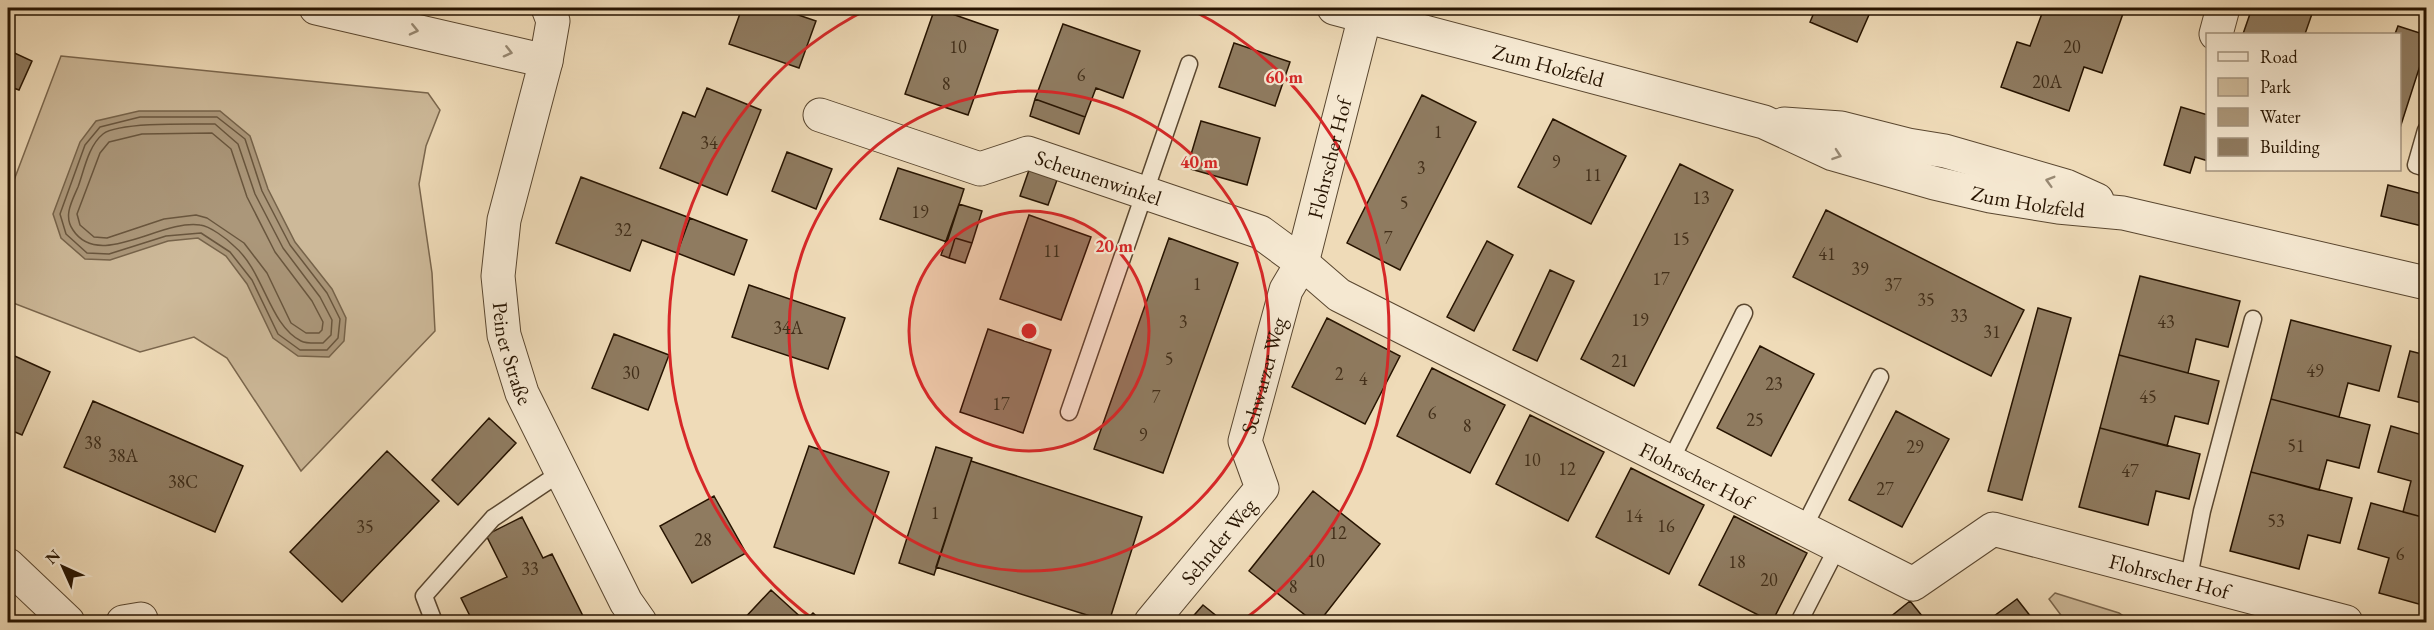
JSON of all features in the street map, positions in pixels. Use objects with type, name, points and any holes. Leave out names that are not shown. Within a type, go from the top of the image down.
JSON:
[{"type":"street","points":[[316,8],[546,61]]},
{"type":"street","name":"Peiner Straße","points":[[548,8],[553,21],[546,61],[504,220],[498,276],[504,335],[522,393],[626,602],[640,622]]},
{"type":"street","name":"Zum Holzfeld","points":[[1334,8],[1764,122],[1833,154],[1934,183],[2013,200],[2123,213],[2427,283]]},
{"type":"street","points":[[2216,33],[2223,8]]},
{"type":"street","name":"Flohrscher Hof","points":[[1365,16],[1302,263],[1339,295],[1913,584],[1993,529],[2346,622]]},
{"type":"street","name":"Scheunenwinkel","points":[[820,115],[980,169],[1028,153],[1260,232],[1302,263]]},
{"type":"street","name":"Schwarzer Weg","points":[[1262,488],[1245,441],[1286,290],[1302,263]]},
{"type":"street","name":"Sehnder Weg","points":[[1151,622],[1262,488]]},
{"type":"street","points":[[8,565],[68,622]]},
{"type":"lane","points":[[1069,412],[1189,64]]},
{"type":"lane","points":[[2427,130],[2416,165],[2427,168]]},
{"type":"lane","points":[[1670,462],[1744,313]]},
{"type":"lane","points":[[2188,582],[2202,511],[2253,319]]},
{"type":"lane","points":[[1803,530],[1880,377]]},
{"type":"lane","points":[[434,622],[424,596],[493,518],[560,473]]},
{"type":"lane","points":[[1799,622],[1838,546]]},
{"type":"green space","points":[[61,56],[428,93],[440,110],[426,146],[419,184],[432,273],[435,331],[301,471],[227,358],[194,337],[140,352],[8,301],[8,196]]},
{"type":"green space","points":[[2055,593],[2119,613],[2132,622],[2066,622],[2049,599]]},
{"type":"water","points":[[139,111],[220,111],[250,136],[268,189],[295,242],[332,289],[346,318],[344,341],[329,357],[298,356],[273,338],[247,284],[226,256],[198,238],[168,241],[110,260],[85,259],[61,238],[53,214],[80,142],[96,121]]},
{"type":"building","points":[[742,8],[778,8],[816,21],[799,68],[729,44]]},
{"type":"building","points":[[935,8],[998,30],[968,115],[905,94]]},
{"type":"building","points":[[1816,8],[1872,8],[1857,42],[1810,22]]},
{"type":"building","points":[[2044,8],[2125,8],[2102,73],[2084,67],[2069,111],[2001,87],[2017,42],[2030,46]]},
{"type":"building","points":[[2252,8],[2314,8],[2305,33],[2243,33]]},
{"type":"building","points":[[1063,24],[1140,51],[1123,98],[1096,88],[1085,117],[1035,99]]},
{"type":"building","points":[[2398,26],[2426,35],[2426,47],[2401,125],[2401,33],[2395,33]]},
{"type":"building","points":[[1234,43],[1290,62],[1275,106],[1219,87]]},
{"type":"building","points":[[8,50],[32,61],[19,90],[8,86]]},
{"type":"building","points":[[707,88],[761,110],[727,195],[660,168],[683,112],[695,117]]},
{"type":"building","points":[[1422,95],[1476,122],[1400,270],[1347,243]]},
{"type":"building","points":[[1035,99],[1085,117],[1079,134],[1030,116]]},
{"type":"building","points":[[2181,107],[2206,114],[2206,160],[2195,157],[2190,173],[2164,165]]},
{"type":"building","points":[[1553,119],[1626,156],[1591,224],[1518,187]]},
{"type":"building","points":[[1201,121],[1260,138],[1247,185],[1187,168]]},
{"type":"building","points":[[787,152],[832,169],[816,209],[772,191]]},
{"type":"building","points":[[1680,164],[1733,190],[1634,386],[1581,359]]},
{"type":"building","points":[[898,168],[964,189],[947,242],[880,219]]},
{"type":"building","points":[[1029,170],[1057,180],[1048,205],[1020,196]]},
{"type":"building","points":[[581,177],[690,218],[677,253],[642,240],[630,271],[556,243]]},
{"type":"building","points":[[2388,185],[2426,195],[2426,227],[2381,216]]},
{"type":"building","points":[[959,204],[982,211],[972,243],[955,238],[949,258],[941,255]]},
{"type":"building","points":[[1826,210],[2024,310],[1991,376],[1793,277]]},
{"type":"building","points":[[1029,215],[1091,237],[1061,320],[1000,299]]},
{"type":"building","points":[[690,218],[747,240],[734,275],[677,253]]},
{"type":"building","points":[[955,238],[972,243],[965,263],[949,258]]},
{"type":"building","points":[[1169,238],[1238,263],[1163,473],[1094,449]]},
{"type":"building","points":[[1487,241],[1513,255],[1474,331],[1447,317]]},
{"type":"building","points":[[1550,270],[1574,281],[1537,361],[1513,350]]},
{"type":"building","points":[[2140,276],[2240,301],[2228,347],[2196,339],[2188,373],[2119,355]]},
{"type":"building","points":[[749,285],[845,318],[828,369],[732,337]]},
{"type":"building","points":[[2038,308],[2071,318],[2022,500],[1988,491]]},
{"type":"building","points":[[1327,318],[1400,356],[1365,424],[1292,387]]},
{"type":"building","points":[[2291,320],[2391,346],[2379,391],[2348,383],[2339,417],[2271,399]]},
{"type":"building","points":[[988,329],[1051,350],[1023,433],[960,412]]},
{"type":"building","points":[[614,334],[669,355],[648,410],[592,388]]},
{"type":"building","points":[[1760,346],[1814,374],[1771,456],[1717,428]]},
{"type":"building","points":[[2410,351],[2426,355],[2426,404],[2398,397]]},
{"type":"building","points":[[8,353],[50,372],[22,435],[8,429]]},
{"type":"building","points":[[2119,355],[2219,381],[2208,424],[2175,416],[2167,446],[2100,428]]},
{"type":"building","points":[[1432,368],[1505,405],[1470,473],[1397,436]]},
{"type":"building","points":[[2271,399],[2370,425],[2359,468],[2327,460],[2319,490],[2251,472]]},
{"type":"building","points":[[93,401],[243,466],[215,532],[64,467]]},
{"type":"building","points":[[1896,411],[1949,439],[1902,527],[1849,500]]},
{"type":"building","points":[[1530,415],[1604,452],[1568,521],[1496,484]]},
{"type":"building","points":[[489,418],[516,443],[458,505],[432,480]]},
{"type":"building","points":[[2391,426],[2426,436],[2426,518],[2403,512],[2411,481],[2378,472]]},
{"type":"building","points":[[2100,428],[2200,454],[2189,499],[2156,491],[2148,525],[2079,507]]},
{"type":"building","points":[[809,446],[889,472],[854,574],[774,547]]},
{"type":"building","points":[[936,447],[972,458],[934,575],[899,563]]},
{"type":"building","points":[[387,451],[439,501],[342,602],[290,552]]},
{"type":"building","points":[[971,461],[1142,517],[1109,622],[936,567]]},
{"type":"building","points":[[1631,468],[1704,505],[1669,574],[1596,537]]},
{"type":"building","points":[[2251,472],[2352,498],[2340,543],[2308,535],[2299,569],[2230,551]]},
{"type":"building","points":[[1313,491],[1380,544],[1319,622],[1314,622],[1249,571]]},
{"type":"building","points":[[714,496],[746,553],[692,583],[660,526]]},
{"type":"building","points":[[2371,503],[2426,518],[2426,606],[2379,593],[2389,558],[2358,549]]},
{"type":"building","points":[[1734,516],[1807,553],[1772,622],[1699,585]]},
{"type":"building","points":[[522,517],[543,558],[552,554],[586,622],[473,622],[461,598],[507,577],[486,535]]},
{"type":"building","points":[[771,590],[805,621],[813,613],[823,622],[741,622]]},
{"type":"building","points":[[2017,599],[2035,622],[1986,622]]},
{"type":"building","points":[[1910,601],[1927,622],[1884,622]]},
{"type":"building","points":[[1203,605],[1224,622],[1188,622]]}]
